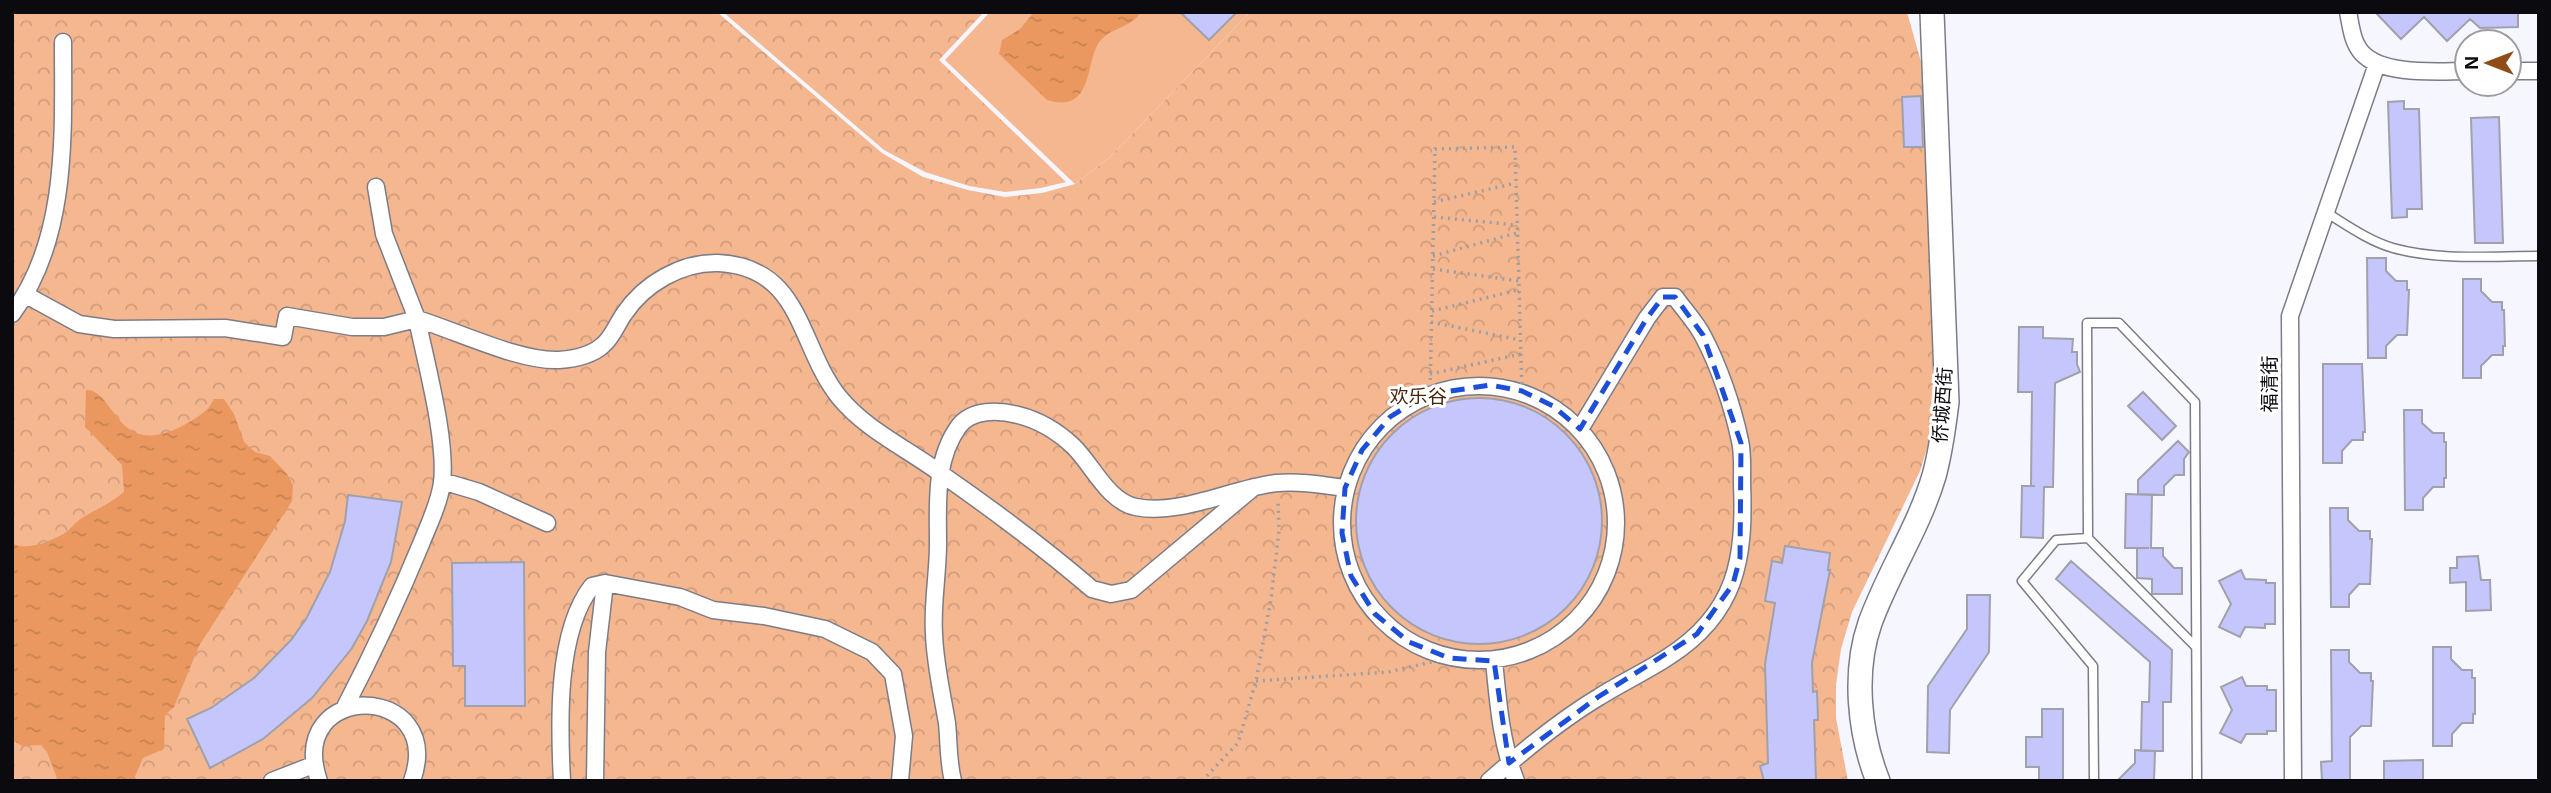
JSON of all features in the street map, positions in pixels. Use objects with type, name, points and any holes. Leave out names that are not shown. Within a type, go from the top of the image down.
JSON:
[{"type":"street","name":"侨城西街","points":[[1878,781],[1865,736],[1860,695],[1862,658],[1870,625],[1934,477],[1947,402],[1932,12]]},
{"type":"street","points":[[2348,12],[2353,38],[2362,54],[2377,64],[2425,71],[2453,71]]},
{"type":"street","points":[[12,314],[26,295],[43,257],[54,210],[63,141],[63,42]]},
{"type":"street","name":"福清街","points":[[2293,781],[2290,316],[2377,64]]},
{"type":"street","points":[[344,709],[378,644],[410,572],[438,501],[442,481],[441,449],[417,319],[384,234],[376,187]]},
{"type":"street","points":[[26,295],[79,324],[114,329],[225,328],[284,337],[287,316],[352,327],[384,327],[417,319],[539,360],[584,356],[604,345],[636,299],[662,278],[697,265],[718,263],[757,274],[775,286],[789,301],[800,318],[815,359],[826,379],[854,414],[940,472],[1092,589],[1111,594],[1130,590],[1254,487]]},
{"type":"street","points":[[1489,781],[1534,742],[1598,697],[1670,656],[1697,635],[1717,611],[1733,584],[1740,558],[1743,507],[1741,443],[1729,400],[1703,335],[1675,297],[1663,297],[1647,318],[1580,429]]},
{"type":"street","points":[[1490,385],[1522,391],[1553,406],[1580,429],[1602,460],[1614,496],[1616,534],[1608,572],[1590,605],[1563,633],[1530,652],[1493,661],[1449,658],[1409,642],[1375,614],[1352,576],[1342,533],[1345,488],[1362,450],[1390,417],[1430,394],[1457,386],[1490,385]]},
{"type":"street","points":[[953,781],[948,761],[948,735],[937,676],[933,632],[940,472],[960,424],[973,415],[989,412],[1016,414],[1052,429],[1073,446],[1111,491],[1124,503],[1135,507],[1168,507],[1277,483],[1309,483],[1345,488]]},
{"type":"street","points":[[442,481],[479,492],[547,523]]},
{"type":"street","points":[[595,781],[597,652],[605,583]]},
{"type":"street","points":[[562,781],[560,709],[563,669],[570,637],[584,596],[592,586],[605,583],[680,597],[713,610],[764,616],[825,629],[873,652],[893,674],[904,736],[900,781]]},
{"type":"street","points":[[1493,661],[1509,764],[1516,781]]},
{"type":"street","points":[[319,781],[313,765],[314,743],[320,731],[331,717],[344,709],[360,705],[378,706],[393,712],[405,723],[418,750],[417,767],[412,781]]},
{"type":"street","points":[[272,781],[313,765]]},
{"type":"lane","points":[[2327,213],[2358,233],[2392,247],[2428,255],[2539,256]]},
{"type":"lane","points":[[2196,647],[2088,538],[2087,323],[2119,323],[2195,402],[2197,781]]},
{"type":"lane","points":[[2088,538],[2056,540],[2022,581],[2093,666],[2094,781]]},
{"type":"path","points":[[1430,394],[1436,149],[1515,146],[1522,391]]},
{"type":"path","points":[[1434,202],[1516,183]]},
{"type":"path","points":[[1434,217],[1517,225]]},
{"type":"path","points":[[1433,256],[1517,233]]},
{"type":"path","points":[[1433,269],[1519,281]]},
{"type":"path","points":[[1432,311],[1519,290]]},
{"type":"path","points":[[1431,322],[1520,340]]},
{"type":"path","points":[[1430,374],[1521,354]]},
{"type":"path","points":[[1202,781],[1238,743],[1256,681],[1271,599],[1279,531],[1277,483]]},
{"type":"path","points":[[1256,681],[1388,672],[1449,658]]},
{"type":"highlighted area","points":[[1663,297],[1675,297],[1703,335],[1741,443],[1740,558],[1733,584],[1697,634],[1598,697],[1509,763],[1494,661],[1449,658],[1409,642],[1375,614],[1351,576],[1342,533],[1345,488],[1362,450],[1390,417],[1425,395],[1490,385],[1522,391],[1553,406],[1580,429],[1647,318]]},
{"type":"green space","name":"欢乐谷","points":[[12,12],[717,12],[882,153],[923,177],[1005,197],[1042,193],[1075,184],[1110,157],[1250,12],[1907,12],[1923,69],[1933,416],[1920,471],[1852,612],[1841,649],[1836,685],[1836,718],[1848,781],[12,781]]},
{"type":"green space","points":[[723,12],[984,12],[939,60],[1066,182],[1005,192],[969,186],[925,172],[884,150]]},
{"type":"green space","points":[[990,12],[1250,12],[1110,157],[1075,184],[945,60]]},
{"type":"water","points":[[1034,12],[1141,12],[1132,21],[1110,32],[1101,40],[1081,92],[1074,99],[1063,102],[1047,100],[999,54],[1002,40],[1020,29]]},
{"type":"water","points":[[86,390],[96,393],[105,401],[121,422],[131,430],[145,435],[163,434],[186,424],[205,411],[214,399],[224,399],[234,414],[244,442],[255,452],[270,456],[287,474],[293,485],[292,501],[199,646],[174,707],[165,715],[164,749],[143,758],[133,781],[58,781],[47,752],[41,745],[22,746],[12,740],[12,543],[31,546],[53,539],[124,492],[122,465],[85,427]]},
{"type":"building","points":[[1180,12],[1237,12],[1209,40]]},
{"type":"building","points":[[2375,12],[2518,12],[2518,27],[2480,28],[2470,19],[2461,28],[2453,28],[2453,35],[2447,41],[2424,17],[2401,39]]},
{"type":"building","points":[[1921,96],[1923,147],[1904,147],[1902,97]]},
{"type":"building","points":[[2404,101],[2404,109],[2419,109],[2422,209],[2407,209],[2407,217],[2392,218],[2388,102]]},
{"type":"building","points":[[2499,117],[2503,243],[2475,243],[2471,118]]},
{"type":"building","points":[[2367,258],[2386,258],[2386,271],[2396,281],[2407,281],[2409,290],[2407,335],[2397,335],[2386,346],[2386,358],[2368,358]]},
{"type":"building","points":[[2463,279],[2481,279],[2481,291],[2492,302],[2502,302],[2504,310],[2503,355],[2492,355],[2481,366],[2481,378],[2463,378]]},
{"type":"building","points":[[2019,327],[2043,327],[2043,338],[2073,339],[2072,352],[2077,352],[2080,372],[2055,383],[2053,487],[2044,487],[2043,538],[2021,537],[2022,486],[2031,486],[2032,392],[2018,392]]},
{"type":"building","points":[[2323,364],[2362,364],[2365,432],[2363,440],[2352,440],[2342,451],[2342,463],[2323,463]]},
{"type":"building","points":[[2143,392],[2176,426],[2162,440],[2128,406]]},
{"type":"building","points":[[1479,398],[1526,408],[1547,419],[1566,434],[1581,453],[1592,474],[1602,521],[1592,568],[1581,589],[1566,608],[1547,623],[1526,634],[1479,644],[1432,634],[1411,623],[1392,608],[1377,589],[1366,568],[1356,521],[1366,474],[1377,453],[1392,434],[1411,419],[1432,408]]},
{"type":"building","points":[[2404,410],[2422,410],[2422,423],[2433,433],[2444,433],[2446,442],[2444,487],[2433,487],[2423,498],[2423,510],[2405,510]]},
{"type":"building","points":[[2178,441],[2189,452],[2184,459],[2184,475],[2175,475],[2164,486],[2164,495],[2138,494],[2138,480]]},
{"type":"building","points":[[2126,494],[2152,495],[2151,548],[2163,548],[2163,556],[2174,568],[2182,568],[2182,594],[2152,594],[2152,579],[2137,578],[2137,548],[2125,548]]},
{"type":"building","points":[[348,495],[402,502],[391,562],[367,621],[352,648],[312,698],[263,739],[210,768],[187,719],[211,708],[254,678],[291,640],[306,619],[330,572],[345,521]]},
{"type":"building","points":[[2330,508],[2348,508],[2348,520],[2359,531],[2370,531],[2372,539],[2370,584],[2359,584],[2349,595],[2349,607],[2331,607]]},
{"type":"building","points":[[1785,546],[1830,553],[1830,570],[1812,663],[1818,720],[1814,720],[1816,781],[1764,781],[1760,766],[1768,763],[1765,664],[1775,603],[1765,601],[1772,561],[1782,563]]},
{"type":"building","points":[[2478,556],[2481,580],[2490,580],[2491,610],[2466,611],[2466,582],[2450,583],[2450,568],[2457,568],[2457,557]]},
{"type":"building","points":[[2071,561],[2172,650],[2171,702],[2163,702],[2163,751],[2141,751],[2142,702],[2149,702],[2150,662],[2056,579]]},
{"type":"building","points":[[524,562],[525,706],[465,706],[465,666],[453,666],[452,563]]},
{"type":"building","points":[[2241,570],[2245,579],[2275,583],[2275,624],[2265,624],[2265,628],[2245,627],[2240,637],[2219,627],[2231,604],[2219,581]]},
{"type":"building","points":[[1967,595],[1990,595],[1989,652],[1950,710],[1949,753],[1927,752],[1928,686],[1967,629]]},
{"type":"building","points":[[2433,647],[2451,647],[2451,659],[2462,670],[2472,670],[2472,678],[2475,678],[2473,723],[2462,723],[2452,734],[2452,746],[2433,746]]},
{"type":"building","points":[[2331,650],[2349,650],[2349,662],[2360,673],[2371,673],[2373,681],[2371,726],[2361,726],[2350,737],[2350,781],[2322,781],[2321,762],[2332,761]]},
{"type":"building","points":[[2242,677],[2246,686],[2267,686],[2267,690],[2276,690],[2276,731],[2246,734],[2241,743],[2220,733],[2232,710],[2221,687]]},
{"type":"building","points":[[2042,709],[2063,709],[2063,781],[2039,781],[2039,767],[2026,767],[2026,737],[2042,737]]},
{"type":"building","points":[[2135,750],[2155,751],[2154,781],[2117,781],[2135,763]]},
{"type":"building","points":[[2423,760],[2423,781],[2384,781],[2384,761]]}]
